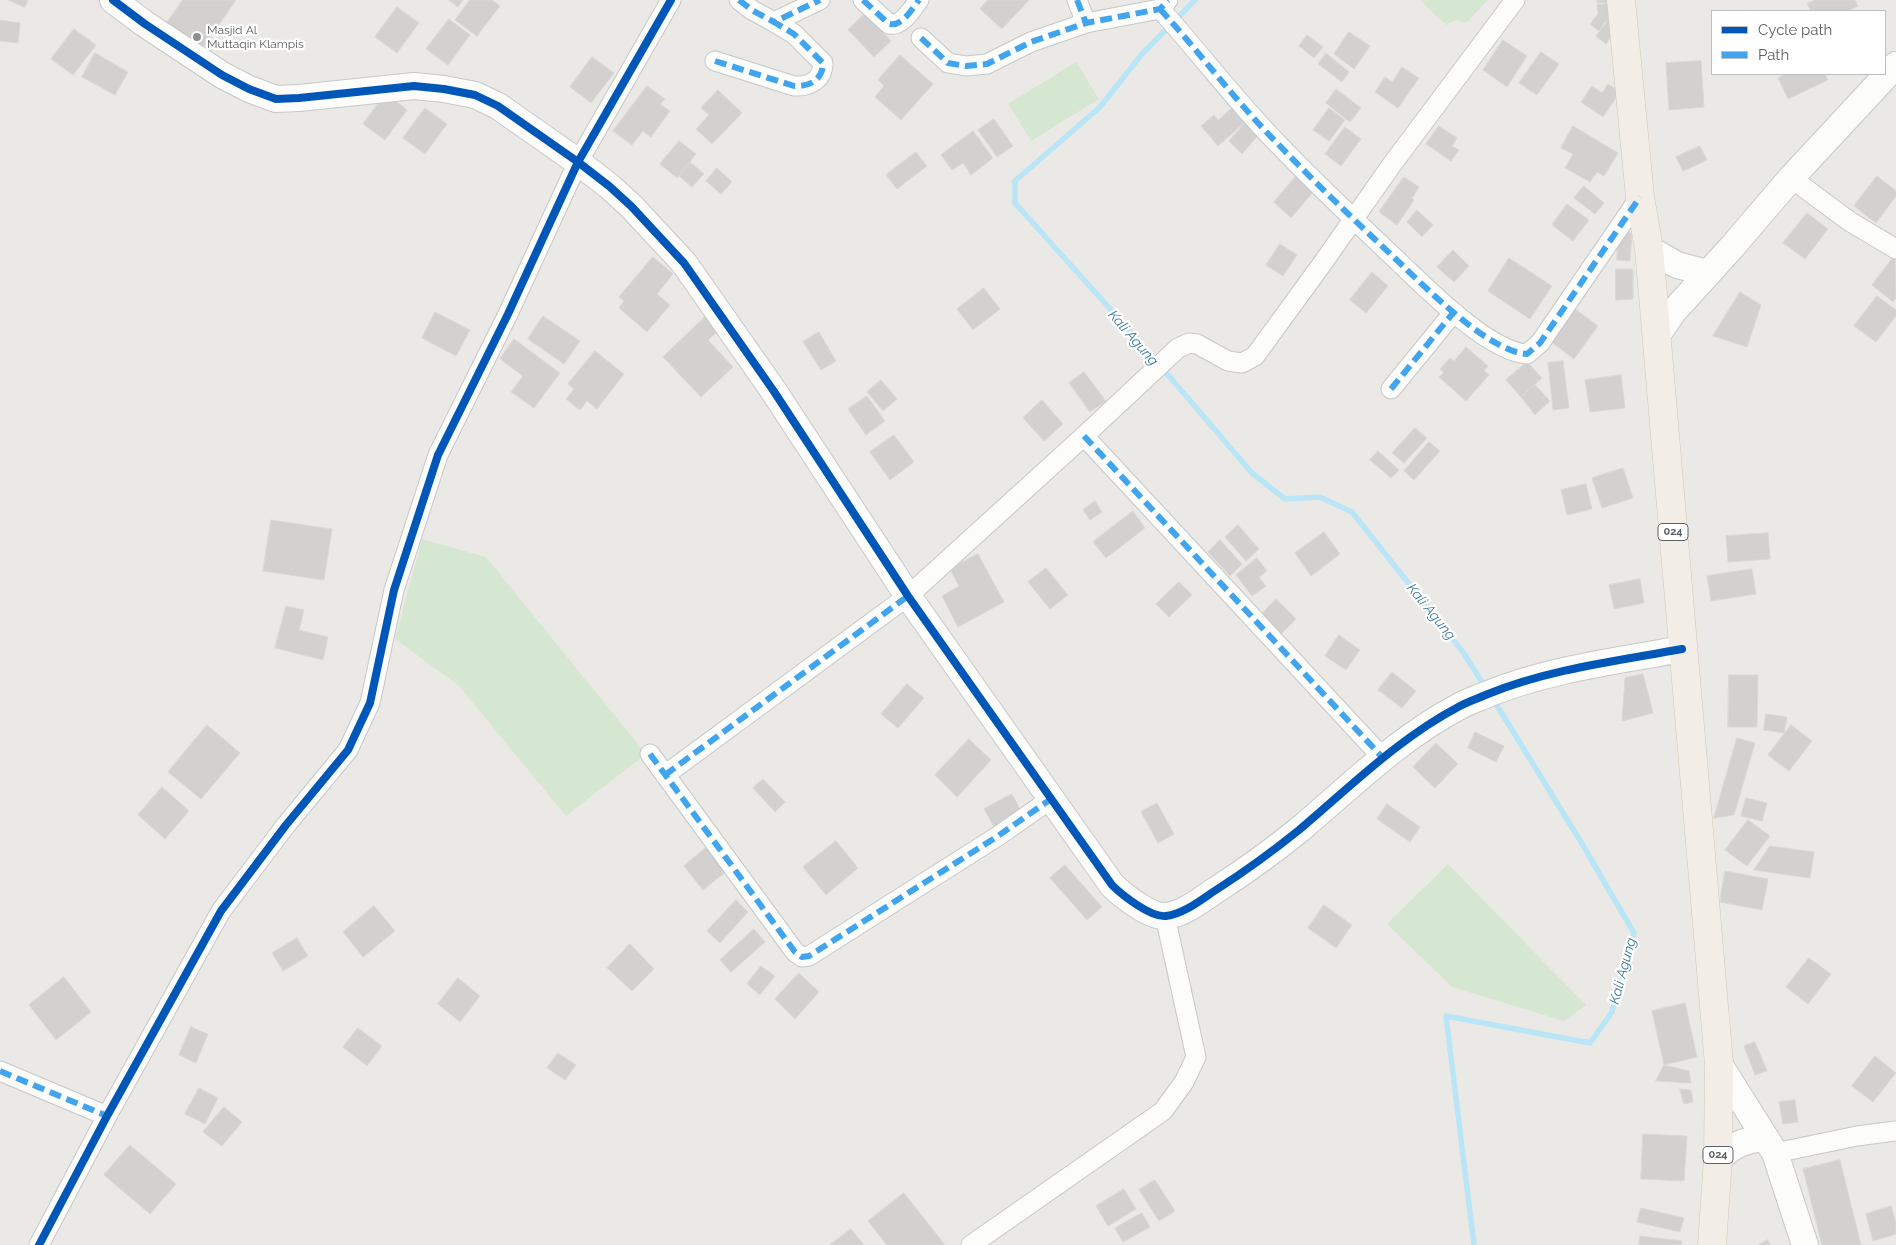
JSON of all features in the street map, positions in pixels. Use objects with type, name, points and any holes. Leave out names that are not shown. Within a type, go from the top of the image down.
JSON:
[{"type":"main road","name":"024","points":[[1621,0],[1640,197],[1649,249],[1719,1064],[1718,1159],[1712,1245]]},
{"type":"street","points":[[113,0],[145,24],[222,75],[249,89],[276,99],[414,86],[475,95],[498,106],[609,186],[631,206],[684,263],[772,390],[908,596],[1112,885],[1125,898],[1145,909],[1165,916],[1186,909],[1230,881],[1297,831],[1382,757],[1429,723],[1462,705],[1489,694],[1561,671],[1682,650]]},
{"type":"street","points":[[39,1245],[107,1116],[222,911],[286,825],[348,750],[370,703],[394,590],[438,455],[508,314],[578,162],[671,0]]},
{"type":"street","points":[[715,61],[794,86],[806,87],[820,77],[823,70],[823,63],[816,54],[794,34],[752,10],[740,0]]},
{"type":"street","points":[[774,22],[820,0]]},
{"type":"street","points":[[863,0],[889,24],[894,25],[900,22],[919,0]]},
{"type":"street","points":[[1077,0],[1086,22]]},
{"type":"street","points":[[665,774],[908,596],[1178,348],[1189,343],[1197,344],[1228,361],[1242,363],[1255,356],[1393,163],[1515,0]]},
{"type":"street","points":[[921,38],[948,63],[966,66],[987,64],[1031,42],[1086,22],[1164,8],[1180,32],[1279,145],[1354,219],[1453,313],[1492,340],[1517,354],[1527,354],[1540,343],[1640,197]]},
{"type":"street","points":[[1656,336],[1673,312],[1732,247],[1790,178],[1896,65]]},
{"type":"street","points":[[1790,178],[1849,222],[1896,249]]},
{"type":"street","points":[[1649,249],[1677,264],[1708,273]]},
{"type":"street","points":[[1391,389],[1453,313]]},
{"type":"street","points":[[1084,436],[1382,757]]},
{"type":"street","points":[[650,754],[795,952],[802,957],[809,956],[998,836],[1051,799]]},
{"type":"street","points":[[971,1245],[1164,1111],[1184,1082],[1196,1056],[1165,916]]},
{"type":"street","points":[[1719,1064],[1770,1145],[1805,1245]]},
{"type":"street","points":[[0,1071],[107,1116]]},
{"type":"street","points":[[1718,1159],[1748,1139],[1770,1145],[1896,1131]]},
{"type":"green space","points":[[1420,0],[1488,0],[1466,23],[1457,20],[1446,25]]},
{"type":"green space","points":[[1076,62],[1099,99],[1031,141],[1008,104]]},
{"type":"green space","points":[[422,539],[486,557],[646,754],[566,816],[459,686],[395,639]]},
{"type":"green space","points":[[1448,864],[1586,1005],[1564,1021],[1452,987],[1387,924]]},
{"type":"building","points":[[8,0],[28,0],[25,7]]},
{"type":"building","name":"Masjid Al Muttaqin Klampis","points":[[183,0],[236,0],[202,49],[166,24]]},
{"type":"building","points":[[449,0],[463,0],[458,7]]},
{"type":"building","points":[[470,0],[492,0],[500,6],[477,36],[455,20]]},
{"type":"building","points":[[988,0],[1029,0],[1002,29],[980,9]]},
{"type":"building","points":[[1597,0],[1613,0],[1613,2],[1598,3]]},
{"type":"building","points":[[1815,0],[1855,0],[1858,6],[1850,10],[1810,10],[1807,4]]},
{"type":"building","points":[[1613,3],[1615,21],[1605,22],[1599,31],[1590,24],[1598,14],[1597,5]]},
{"type":"building","points":[[397,7],[419,23],[397,53],[375,37]]},
{"type":"building","points":[[865,13],[891,41],[874,57],[848,30]]},
{"type":"building","points":[[449,19],[470,35],[448,65],[426,49]]},
{"type":"building","points":[[0,20],[20,23],[18,43],[0,41]]},
{"type":"building","points":[[1608,21],[1617,28],[1606,44],[1596,36]]},
{"type":"building","points":[[74,29],[96,45],[73,75],[51,59]]},
{"type":"building","points":[[1349,32],[1370,46],[1354,69],[1334,54]]},
{"type":"building","points":[[1307,35],[1323,47],[1314,58],[1299,46]]},
{"type":"building","points":[[1503,40],[1527,56],[1507,87],[1483,70]]},
{"type":"building","points":[[1541,52],[1559,64],[1537,95],[1519,83]]},
{"type":"building","points":[[95,53],[128,72],[115,95],[82,77]]},
{"type":"building","points":[[1326,53],[1349,72],[1342,82],[1318,64]]},
{"type":"building","points":[[900,55],[933,84],[901,120],[875,97],[884,86],[878,80]]},
{"type":"building","points":[[592,57],[614,73],[591,103],[570,87]]},
{"type":"building","points":[[1701,61],[1704,107],[1669,110],[1666,63]]},
{"type":"building","points":[[1402,67],[1419,78],[1398,108],[1375,92],[1385,77],[1392,82]]},
{"type":"building","points":[[1784,75],[1826,75],[1828,80],[1788,99],[1778,78]]},
{"type":"building","points":[[1608,84],[1620,92],[1603,117],[1581,102],[1592,86],[1602,93]]},
{"type":"building","points":[[647,86],[665,99],[660,104],[670,111],[651,137],[643,131],[632,145],[613,131]]},
{"type":"building","points":[[1336,89],[1361,108],[1350,122],[1326,103]]},
{"type":"building","points":[[718,90],[742,113],[712,144],[696,129],[709,115],[701,108]]},
{"type":"building","points":[[386,93],[407,110],[385,140],[363,124]]},
{"type":"building","points":[[425,108],[447,124],[425,154],[403,138]]},
{"type":"building","points":[[1232,108],[1244,123],[1218,146],[1201,126],[1214,115],[1218,120]]},
{"type":"building","points":[[1329,108],[1345,120],[1329,141],[1313,130]]},
{"type":"building","points":[[994,119],[1013,146],[997,157],[978,130]]},
{"type":"building","points":[[1248,120],[1261,132],[1242,154],[1229,141]]},
{"type":"building","points":[[1439,126],[1457,138],[1452,146],[1459,150],[1451,161],[1426,144]]},
{"type":"building","points":[[1573,126],[1618,153],[1604,176],[1597,172],[1590,182],[1565,168],[1573,154],[1561,148]]},
{"type":"building","points":[[1345,127],[1361,139],[1341,166],[1325,154]]},
{"type":"building","points":[[973,131],[993,158],[971,175],[963,163],[952,170],[941,155]]},
{"type":"building","points":[[679,141],[696,154],[677,178],[660,164]]},
{"type":"building","points":[[1700,146],[1707,160],[1683,171],[1676,157]]},
{"type":"building","points":[[916,152],[927,166],[897,189],[886,175]]},
{"type":"building","points":[[690,162],[704,174],[692,187],[679,176]]},
{"type":"building","points":[[717,168],[732,182],[721,194],[706,181]]},
{"type":"building","points":[[1296,176],[1314,191],[1291,218],[1274,202]]},
{"type":"building","points":[[1877,176],[1896,191],[1896,196],[1876,223],[1854,206]]},
{"type":"building","points":[[1404,177],[1419,187],[1412,198],[1414,200],[1397,225],[1379,212]]},
{"type":"building","points":[[1584,186],[1604,203],[1595,214],[1574,198]]},
{"type":"building","points":[[1567,204],[1589,220],[1573,241],[1552,225]]},
{"type":"building","points":[[1417,210],[1433,225],[1422,237],[1407,222]]},
{"type":"building","points":[[1807,213],[1828,229],[1805,259],[1783,243]]},
{"type":"building","points":[[1618,232],[1632,233],[1630,261],[1617,260]]},
{"type":"building","points":[[1280,244],[1297,255],[1283,276],[1266,265]]},
{"type":"building","points":[[1453,250],[1469,266],[1454,282],[1437,267]]},
{"type":"building","points":[[1895,255],[1896,298],[1893,302],[1872,285]]},
{"type":"building","points":[[653,257],[673,274],[657,294],[670,305],[647,332],[619,308],[624,301],[619,297]]},
{"type":"building","points":[[1509,258],[1552,286],[1530,319],[1488,291]]},
{"type":"building","points":[[1616,269],[1633,269],[1633,299],[1616,300]]},
{"type":"building","points":[[1372,272],[1388,286],[1366,313],[1350,300]]},
{"type":"building","points":[[984,288],[1000,309],[973,330],[957,309]]},
{"type":"building","points":[[1740,292],[1761,305],[1747,347],[1713,336]]},
{"type":"building","points":[[1877,296],[1896,310],[1896,316],[1876,342],[1854,326]]},
{"type":"building","points":[[1574,308],[1598,326],[1574,359],[1550,341]]},
{"type":"building","points":[[435,312],[470,330],[456,356],[422,338]]},
{"type":"building","points":[[543,316],[580,341],[564,364],[528,339]]},
{"type":"building","points":[[705,317],[718,331],[708,340],[733,367],[701,397],[663,357]]},
{"type":"building","points":[[819,332],[836,361],[821,370],[803,342]]},
{"type":"building","points":[[514,339],[560,373],[534,408],[511,392],[523,376],[500,359]]},
{"type":"building","points":[[1466,347],[1488,366],[1484,371],[1489,375],[1466,401],[1439,377],[1444,372],[1440,369],[1450,358],[1454,361]]},
{"type":"building","points":[[595,351],[624,374],[597,409],[587,401],[580,410],[566,399],[574,389],[568,384]]},
{"type":"building","points":[[1563,361],[1569,408],[1553,410],[1548,363]]},
{"type":"building","points":[[1527,362],[1542,378],[1521,397],[1506,380]]},
{"type":"building","points":[[1084,372],[1106,401],[1090,412],[1069,383]]},
{"type":"building","points":[[1621,375],[1625,408],[1590,412],[1585,380]]},
{"type":"building","points":[[881,380],[897,399],[883,411],[867,392]]},
{"type":"building","points":[[1535,385],[1550,401],[1535,415],[1521,397]]},
{"type":"building","points":[[867,396],[885,421],[866,435],[848,409]]},
{"type":"building","points":[[1042,400],[1063,424],[1044,441],[1023,418]]},
{"type":"building","points":[[1415,428],[1427,438],[1404,463],[1392,453]]},
{"type":"building","points":[[894,435],[914,462],[890,480],[870,452]]},
{"type":"building","points":[[1429,442],[1440,451],[1414,480],[1404,471]]},
{"type":"building","points":[[1378,451],[1399,470],[1391,478],[1370,460]]},
{"type":"building","points":[[1623,468],[1633,498],[1602,508],[1592,478]]},
{"type":"building","points":[[1586,484],[1592,509],[1567,515],[1561,490]]},
{"type":"building","points":[[1095,501],[1102,512],[1090,520],[1083,510]]},
{"type":"building","points":[[1133,511],[1145,528],[1106,558],[1093,542]]},
{"type":"building","points":[[271,520],[332,529],[324,580],[263,571]]},
{"type":"building","points":[[1238,525],[1259,549],[1246,561],[1225,537]]},
{"type":"building","points":[[1324,532],[1340,554],[1311,576],[1295,553]]},
{"type":"building","points":[[1768,533],[1770,559],[1728,562],[1726,536]]},
{"type":"building","points":[[1220,540],[1242,564],[1230,576],[1208,552]]},
{"type":"building","points":[[978,554],[1004,602],[958,627],[942,596],[959,586],[950,569]]},
{"type":"building","points":[[1257,558],[1267,571],[1259,577],[1266,586],[1252,596],[1236,575]]},
{"type":"building","points":[[1046,568],[1068,595],[1050,609],[1028,582]]},
{"type":"building","points":[[1752,569],[1756,594],[1711,601],[1707,576]]},
{"type":"building","points":[[1640,579],[1644,603],[1614,609],[1609,585]]},
{"type":"building","points":[[1179,582],[1192,595],[1169,617],[1156,604]]},
{"type":"building","points":[[1276,599],[1296,619],[1280,635],[1260,616]]},
{"type":"building","points":[[286,606],[304,610],[299,630],[328,637],[323,660],[275,648]]},
{"type":"building","points":[[1339,635],[1360,650],[1346,670],[1325,656]]},
{"type":"building","points":[[1392,672],[1416,691],[1402,708],[1378,690]]},
{"type":"building","points":[[1643,674],[1653,713],[1622,721],[1625,678]]},
{"type":"building","points":[[1729,675],[1758,675],[1757,727],[1728,727]]},
{"type":"building","points":[[907,684],[924,698],[898,728],[881,714]]},
{"type":"building","points":[[1766,714],[1787,717],[1784,733],[1764,730]]},
{"type":"building","points":[[207,725],[240,753],[201,799],[168,772]]},
{"type":"building","points":[[1791,725],[1812,741],[1789,771],[1768,755]]},
{"type":"building","points":[[1475,732],[1504,746],[1496,762],[1468,748]]},
{"type":"building","points":[[1737,738],[1755,743],[1734,815],[1714,818]]},
{"type":"building","points":[[969,739],[991,760],[957,797],[935,775]]},
{"type":"building","points":[[1436,743],[1458,764],[1435,788],[1413,767]]},
{"type":"building","points":[[763,779],[785,802],[775,812],[753,788]]},
{"type":"building","points":[[162,787],[189,811],[165,839],[138,815]]},
{"type":"building","points":[[1012,794],[1024,817],[997,832],[984,809]]},
{"type":"building","points":[[1746,798],[1767,803],[1762,821],[1741,816]]},
{"type":"building","points":[[1157,803],[1174,834],[1158,843],[1141,812]]},
{"type":"building","points":[[1387,804],[1420,827],[1410,842],[1377,819]]},
{"type":"building","points":[[1748,820],[1770,836],[1747,866],[1725,850]]},
{"type":"building","points":[[836,841],[858,868],[826,895],[803,867]]},
{"type":"building","points":[[708,846],[728,870],[703,890],[684,866]]},
{"type":"building","points":[[1770,846],[1814,852],[1810,878],[1754,870]]},
{"type":"building","points":[[1065,865],[1102,907],[1087,920],[1050,878]]},
{"type":"building","points":[[1725,871],[1768,879],[1762,910],[1720,902]]},
{"type":"building","points":[[736,900],[748,912],[720,943],[707,931]]},
{"type":"building","points":[[1324,905],[1352,925],[1336,948],[1308,928]]},
{"type":"building","points":[[374,906],[395,931],[363,957],[343,932]]},
{"type":"building","points":[[754,929],[765,942],[731,972],[720,960]]},
{"type":"building","points":[[297,938],[308,956],[283,971],[272,953]]},
{"type":"building","points":[[630,944],[654,969],[632,991],[607,968]]},
{"type":"building","points":[[1809,958],[1831,974],[1808,1004],[1786,987]]},
{"type":"building","points":[[761,966],[775,976],[760,995],[747,984]]},
{"type":"building","points":[[799,973],[819,992],[795,1019],[775,999]]},
{"type":"building","points":[[64,977],[91,1012],[56,1040],[29,1005]]},
{"type":"building","points":[[458,978],[480,996],[460,1022],[438,1004]]},
{"type":"building","points":[[1685,1003],[1697,1057],[1664,1065],[1652,1011]]},
{"type":"building","points":[[191,1027],[208,1034],[196,1063],[179,1055]]},
{"type":"building","points":[[358,1028],[382,1046],[367,1066],[343,1047]]},
{"type":"building","points":[[1755,1042],[1767,1071],[1755,1075],[1744,1046]]},
{"type":"building","points":[[558,1053],[576,1065],[565,1080],[547,1068]]},
{"type":"building","points":[[1875,1056],[1896,1073],[1873,1102],[1852,1086]]},
{"type":"building","points":[[1664,1065],[1689,1071],[1691,1083],[1656,1081]]},
{"type":"building","points":[[199,1088],[218,1098],[205,1124],[185,1114]]},
{"type":"building","points":[[1680,1089],[1691,1090],[1693,1102],[1684,1104]]},
{"type":"building","points":[[1795,1100],[1798,1122],[1783,1124],[1779,1102]]},
{"type":"building","points":[[224,1107],[242,1122],[222,1146],[203,1132]]},
{"type":"building","points":[[1643,1134],[1687,1136],[1684,1181],[1641,1179]]},
{"type":"building","points":[[130,1145],[176,1184],[150,1214],[104,1175]]},
{"type":"building","points":[[1840,1160],[1861,1245],[1822,1245],[1803,1169]]},
{"type":"building","points":[[1155,1180],[1175,1211],[1159,1221],[1139,1190]]},
{"type":"building","points":[[1124,1189],[1136,1209],[1108,1226],[1096,1206]]},
{"type":"building","points":[[904,1193],[945,1245],[887,1245],[868,1221]]},
{"type":"building","points":[[1891,1206],[1896,1223],[1896,1234],[1873,1241],[1866,1214]]},
{"type":"building","points":[[1641,1208],[1684,1218],[1680,1232],[1637,1222]]},
{"type":"building","points":[[1142,1213],[1150,1227],[1123,1242],[1115,1228]]},
{"type":"building","points":[[851,1229],[864,1245],[830,1245]]},
{"type":"building","points":[[1640,1236],[1682,1241],[1681,1245],[1639,1245]]},
{"type":"building","points":[[1768,1240],[1770,1245],[1758,1245]]},
{"type":"waterway","name":"Kali Agung","points":[[1195,0],[1142,54],[1100,107],[1015,181],[1015,203],[1139,341],[1252,473],[1285,499],[1320,497],[1352,512],[1463,652],[1485,687]]},
{"type":"waterway","name":"Kali Agung","points":[[1474,1245],[1446,1016],[1590,1043],[1612,1012],[1634,933],[1581,842],[1493,699]]},
{"type":"marked path","points":[[739,0],[752,10],[774,22]]},
{"type":"marked path","points":[[715,61],[794,86],[810,84],[821,74],[823,63],[794,34],[774,22],[820,0]]},
{"type":"marked path","points":[[863,0],[889,24],[898,23],[906,17],[919,0]]},
{"type":"marked path","points":[[1077,0],[1086,23]]},
{"type":"marked path","points":[[921,38],[948,63],[966,66],[987,64],[1031,42],[1086,23],[1160,9],[1168,0]]},
{"type":"marked path","points":[[1160,9],[1264,130],[1325,191],[1461,319],[1478,332],[1512,351],[1527,354],[1540,343],[1640,197]]},
{"type":"marked path","points":[[1391,389],[1453,313]]},
{"type":"marked path","points":[[1084,436],[1382,757]]},
{"type":"marked path","points":[[665,775],[908,596]]},
{"type":"marked path","points":[[650,754],[795,952],[802,957],[809,956],[998,836],[1051,799]]},
{"type":"marked path","points":[[0,1071],[107,1116]]},
{"type":"cycle path","points":[[113,0],[145,24],[222,75],[249,89],[276,99],[414,86],[475,95],[498,106],[609,186],[631,206],[684,263],[773,390],[908,596],[1112,885],[1145,910],[1160,916],[1166,916],[1193,906],[1299,830],[1416,733],[1463,704],[1511,685],[1535,678],[1608,662],[1682,649]]},
{"type":"cycle path","points":[[39,1245],[107,1116],[221,911],[286,825],[348,750],[370,703],[394,590],[438,455],[508,314],[578,162],[671,0]]},
{"type":"place","name":"Masjid Al Muttaqin Klampis","points":[[197,37]]}]
